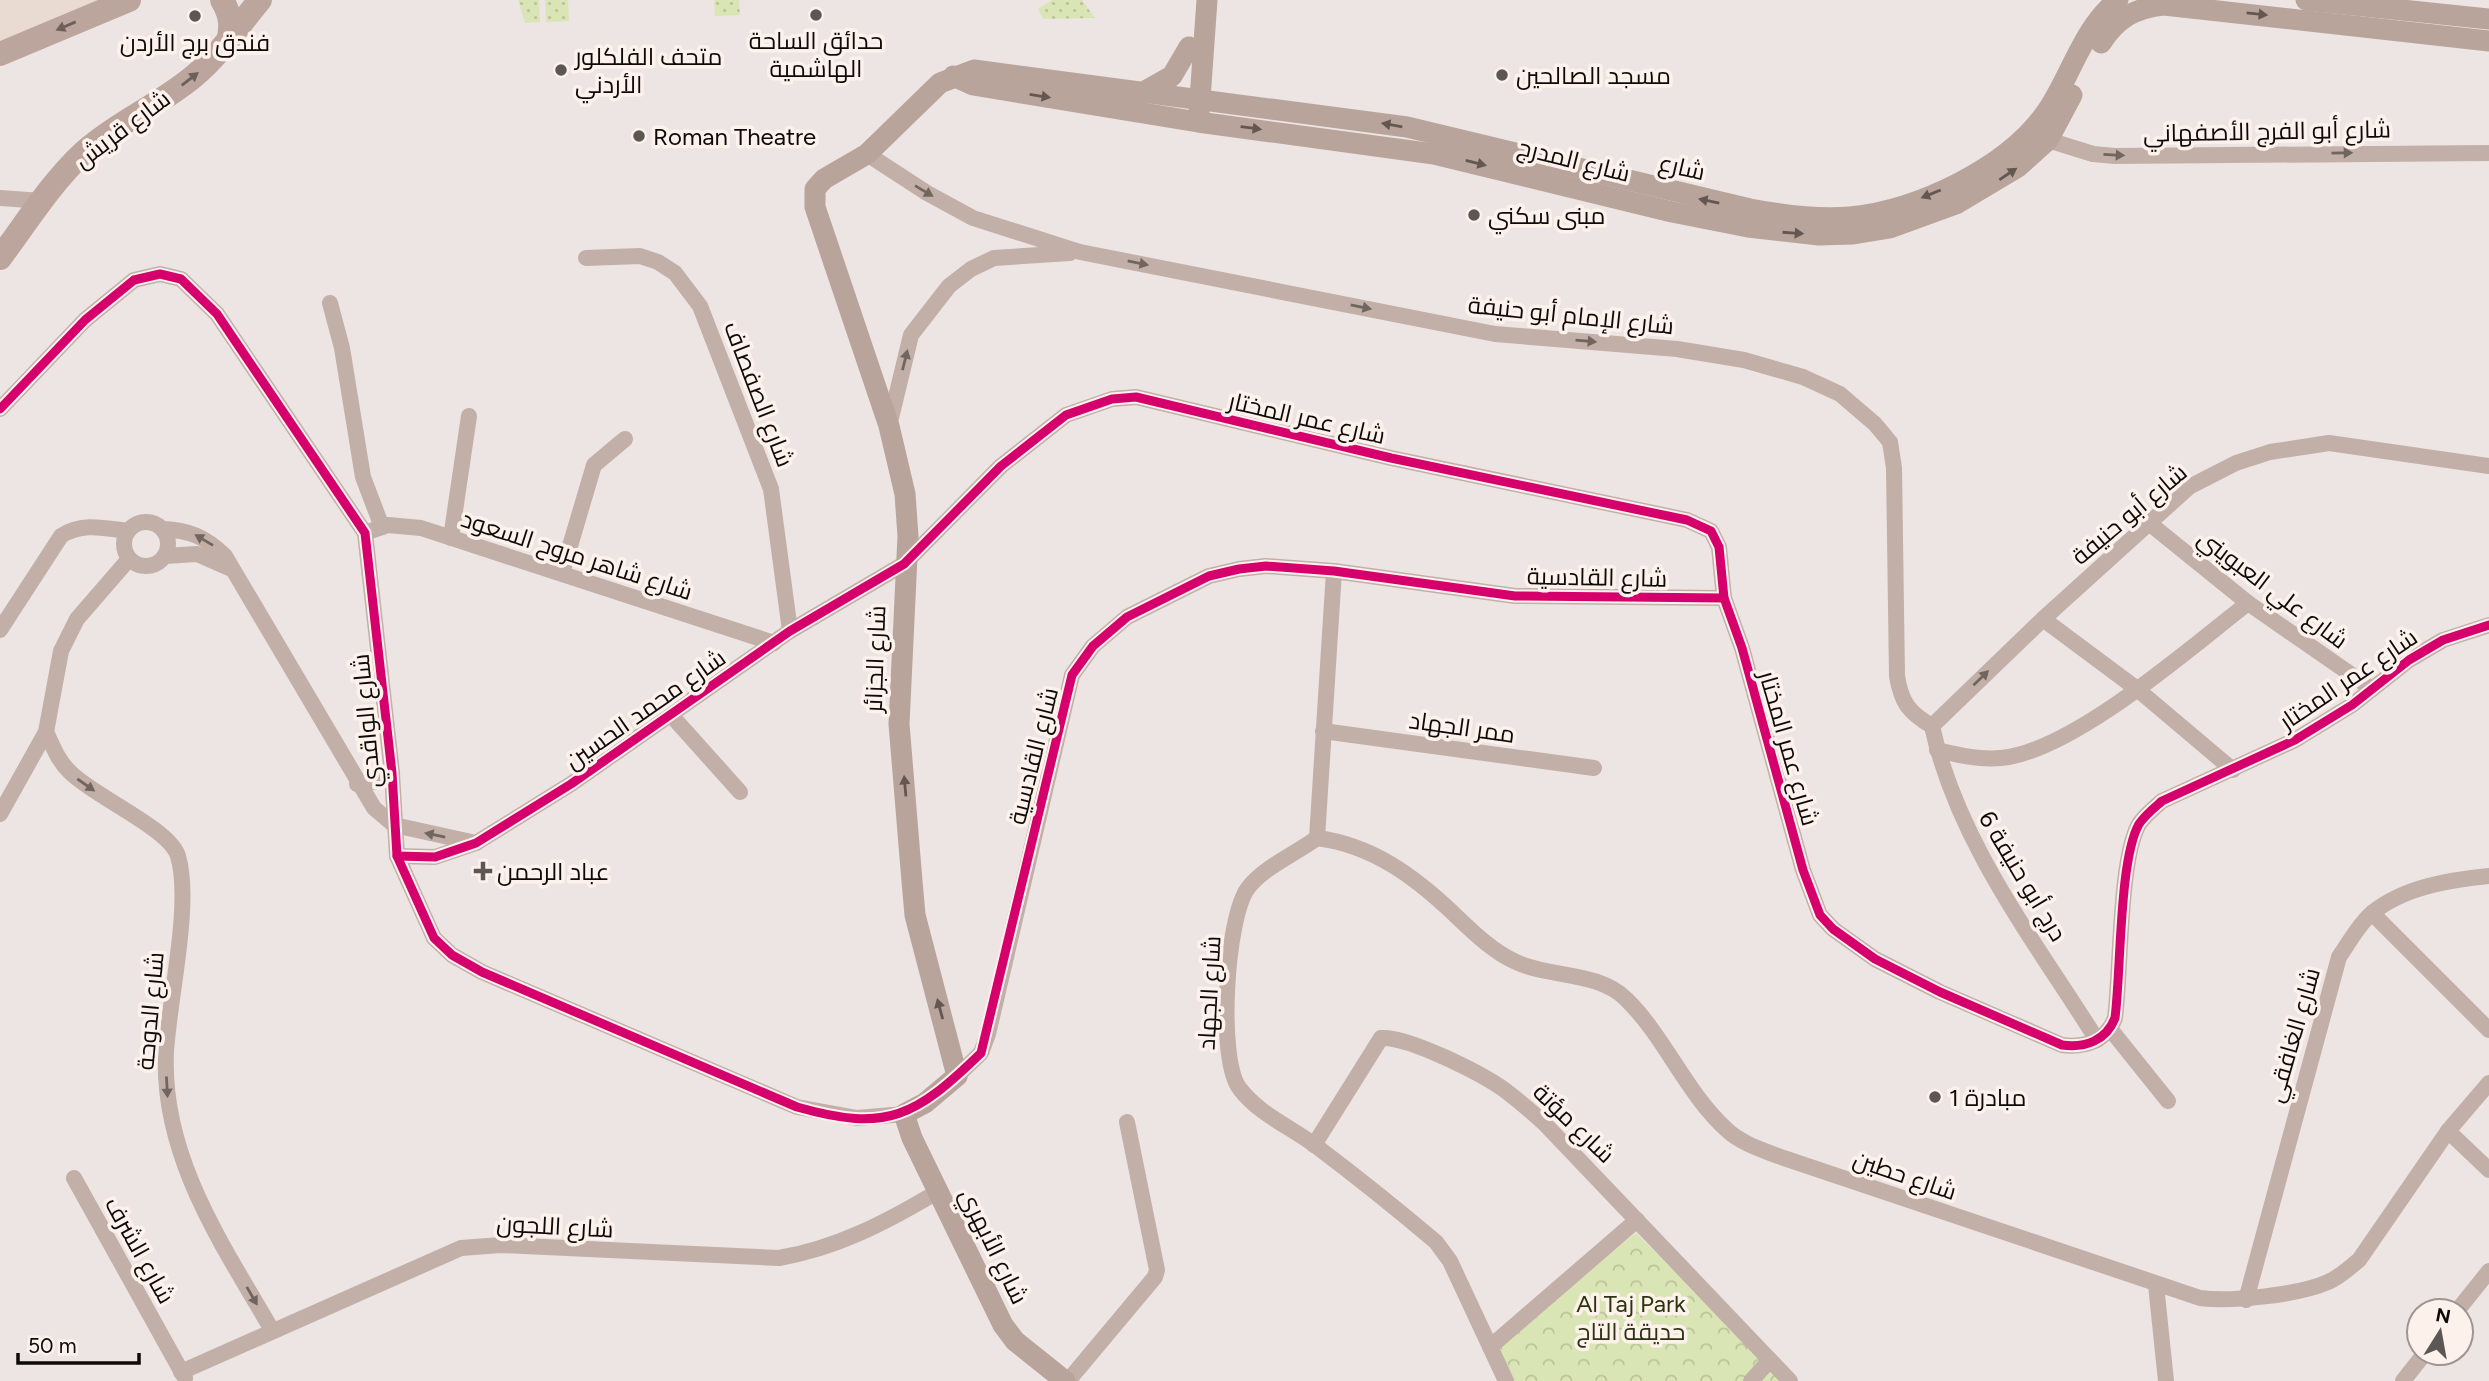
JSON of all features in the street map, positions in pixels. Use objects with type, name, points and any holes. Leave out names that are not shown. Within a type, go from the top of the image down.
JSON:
[{"type":"main road","points":[[0,54],[129,0]]},
{"type":"main road","points":[[222,0],[229,12],[231,27],[228,42]]},
{"type":"main road","name":"شارع قريش","points":[[0,258],[65,171],[98,140],[194,77],[228,42],[260,0]]},
{"type":"street","points":[[1192,110],[1189,47],[1194,0]]},
{"type":"street","points":[[1192,110],[1207,0]]},
{"type":"street","points":[[2306,0],[2489,19]]},
{"type":"street","points":[[2120,6],[2177,5],[2489,41]]},
{"type":"street","name":"شارع المدرج","points":[[953,76],[973,85],[1192,110],[1615,187],[1819,235],[1852,225],[1901,225],[1956,204],[2018,167],[2099,34],[2112,26],[2120,6]]},
{"type":"street","points":[[1142,93],[1172,76],[1189,47]]},
{"type":"street","name":"شارع المدرج","points":[[953,76],[974,70],[1142,93],[1192,110]]},
{"type":"street","points":[[867,154],[940,83],[953,76]]},
{"type":"street","name":"شارع أبو الفرج الأصفهاني","points":[[2039,136],[2093,153],[2115,156],[2489,153]]},
{"type":"street","name":"شارع الإمام أبو حنيفة","points":[[867,154],[927,193],[973,218],[1080,252],[1495,334],[1677,349],[1744,360],[1803,377],[1840,394],[1875,424],[1890,442],[1894,468],[1897,676],[1904,705],[1915,716],[1932,726]]},
{"type":"street","name":"شارع الجزائر","points":[[867,154],[824,179],[813,197],[889,426],[908,511],[900,724],[915,915],[957,1076]]},
{"type":"street","points":[[0,198],[42,201]]},
{"type":"street","points":[[889,426],[911,335],[949,286],[971,269],[994,258],[1080,252]]},
{"type":"street","name":"شارع الصفصاف","points":[[586,258],[628,256],[658,262],[675,273],[700,306],[771,489],[790,631]]},
{"type":"street","name":"شارع الواقدي","points":[[0,409],[85,320],[134,280],[160,274],[181,279],[217,314],[365,533],[392,773],[397,856],[434,938],[452,955],[482,972],[797,1107],[857,1118],[904,1114]]},
{"type":"street","points":[[330,303],[342,348],[363,478],[382,527]]},
{"type":"street","name":"شارع عمر المختار","points":[[904,564],[1001,466],[1066,415],[1112,399],[1136,397],[1391,458],[1700,524],[1711,531],[1719,547],[1724,598],[1742,649],[1803,870],[1821,915],[1833,929],[1875,959],[2048,1041],[2079,1047],[2097,1040],[2111,1030],[2120,978],[2127,868],[2140,823],[2162,801],[2295,740],[2352,705],[2443,640],[2489,625]]},
{"type":"street","points":[[451,538],[469,416]]},
{"type":"street","points":[[562,573],[594,466],[625,439]]},
{"type":"street","name":"شارع أبو حنيفة","points":[[1932,726],[2043,619],[2189,487],[2236,463],[2297,446],[2329,443],[2489,466]]},
{"type":"street","points":[[129,559],[124,545],[128,531],[141,522],[203,537],[225,556],[373,808],[394,825],[476,844]]},
{"type":"street","name":"شارع علي العبويني","points":[[2149,523],[2248,603],[2372,689]]},
{"type":"street","name":"شارع شاهر مروح السعود","points":[[365,533],[398,525],[451,538],[774,643]]},
{"type":"street","points":[[0,630],[61,536],[75,529],[93,527],[128,531]]},
{"type":"street","points":[[163,528],[169,547],[165,556]]},
{"type":"street","points":[[129,559],[148,566],[165,556],[197,554],[218,561],[234,571]]},
{"type":"street","points":[[0,814],[46,732],[61,651],[77,619],[129,559]]},
{"type":"street","name":"شارع محمد الحسين","points":[[397,856],[435,857],[476,844],[671,715],[790,631],[904,564]]},
{"type":"street","name":"شارع القادسية","points":[[904,1114],[925,1103],[981,1053],[988,1034],[1065,699],[1080,660],[1127,617],[1209,576],[1266,566],[1334,571],[1515,596],[1724,598]]},
{"type":"street","points":[[1317,838],[1334,571]]},
{"type":"street","points":[[1937,750],[1979,758],[2003,758],[2048,745],[2137,689],[2248,603]]},
{"type":"street","points":[[2043,619],[2137,689],[2233,770]]},
{"type":"street","points":[[671,715],[740,792]]},
{"type":"street","name":"درج أبو حنيفة 6","points":[[1932,726],[1937,750],[1967,828],[2097,1040]]},
{"type":"street","name":"ممر الجهاد","points":[[1323,731],[1594,768]]},
{"type":"street","name":"شارع الدوحة","points":[[46,732],[58,758],[70,773],[154,830],[178,856],[181,905],[166,1055],[170,1118],[177,1147],[193,1186],[272,1330]]},
{"type":"street","points":[[357,784],[378,781],[392,773]]},
{"type":"street","name":"شارع الجهاد","points":[[1317,838],[1266,872],[1248,888],[1239,907],[1229,982],[1230,1071],[1239,1089],[1270,1118],[1314,1145],[1436,1242],[1450,1261],[1506,1381]]},
{"type":"street","name":"شارع حطين","points":[[1317,838],[1345,842],[1391,862],[1496,952],[1550,974],[1594,981],[1625,997],[1712,1114],[1742,1141],[1779,1156],[2200,1298],[2246,1300],[2325,1284],[2359,1260],[2448,1131],[2489,1083]]},
{"type":"street","name":"شارع الغافقي","points":[[2246,1300],[2339,957],[2372,914],[2407,893],[2452,880],[2489,876]]},
{"type":"street","points":[[2372,914],[2489,1030]]},
{"type":"street","points":[[2111,1030],[2168,1101]]},
{"type":"street","name":"شارع مؤتة","points":[[1314,1145],[1376,1042],[1388,1038],[1399,1040],[1452,1061],[1505,1090],[1552,1131],[1790,1381]]},
{"type":"street","name":"شارع الأبهري","points":[[904,1114],[937,1192],[1009,1334],[1067,1381]]},
{"type":"street","points":[[1067,1381],[1156,1276],[1157,1265],[1138,1185],[1127,1122]]},
{"type":"street","points":[[2448,1131],[2489,1170]]},
{"type":"street","name":"شارع الشرف","points":[[74,1178],[183,1376]]},
{"type":"street","name":"شارع اللجون","points":[[183,1376],[272,1330],[461,1248],[501,1245],[779,1258],[803,1254],[862,1234],[937,1192]]},
{"type":"street","points":[[1490,1347],[1637,1220]]},
{"type":"street","points":[[2468,1297],[2489,1270]]},
{"type":"street","points":[[2156,1285],[2166,1381]]},
{"type":"street","points":[[1751,1381],[1770,1360]]},
{"type":"street","points":[[2403,1381],[2414,1367]]},
{"type":"shaded area","points":[[0,0],[103,0],[0,52]]},
{"type":"green space","points":[[518,0],[539,0],[540,22],[525,23]]},
{"type":"green space","points":[[545,0],[568,0],[569,21],[546,22]]},
{"type":"green space","points":[[714,0],[739,0],[740,15],[715,16]]},
{"type":"green space","points":[[1052,0],[1082,0],[1095,18],[1043,19],[1038,9]]},
{"type":"green space","name":"Al Taj Park حديقة التاج","points":[[1636,1233],[1784,1381],[1503,1381],[1490,1350]]},
{"type":"cycle path","points":[[0,409],[85,320],[134,280],[160,274],[181,279],[217,314],[365,533],[392,773],[397,856],[434,938],[452,955],[482,972],[797,1107],[855,1118],[878,1118],[918,1105],[938,1092],[981,1053],[1072,675],[1093,646],[1127,617],[1209,576],[1266,566],[1334,571],[1515,596],[1724,598]]},
{"type":"cycle path","points":[[397,856],[435,857],[476,843],[571,784],[790,631],[904,564],[1001,466],[1066,415],[1112,399],[1136,397],[1391,458],[1687,520],[1711,531],[1719,547],[1724,598],[1742,648],[1803,870],[1820,915],[1833,929],[1875,959],[1940,992],[2062,1045],[2079,1045],[2094,1041],[2106,1032],[2115,1018],[2128,863],[2132,840],[2139,824],[2147,815],[2162,801],[2295,740],[2352,705],[2409,660],[2443,640],[2489,625]]},
{"type":"place","name":"حدائق الساحة الهاشمية","points":[[816,15]]},
{"type":"place","name":"فندق برج الأردن","points":[[195,16]]},
{"type":"place","name":"متحف الفلكلور الأردني","points":[[561,70]]},
{"type":"place","name":"مسجد الصالحين","points":[[1502,75]]},
{"type":"place","name":"Roman Theatre","points":[[639,136]]},
{"type":"place","name":"مبنى سكني","points":[[1474,215]]},
{"type":"place","name":"عباد الرحمن","points":[[483,871]]},
{"type":"place","name":"مبادرة 1","points":[[1935,1097]]}]
